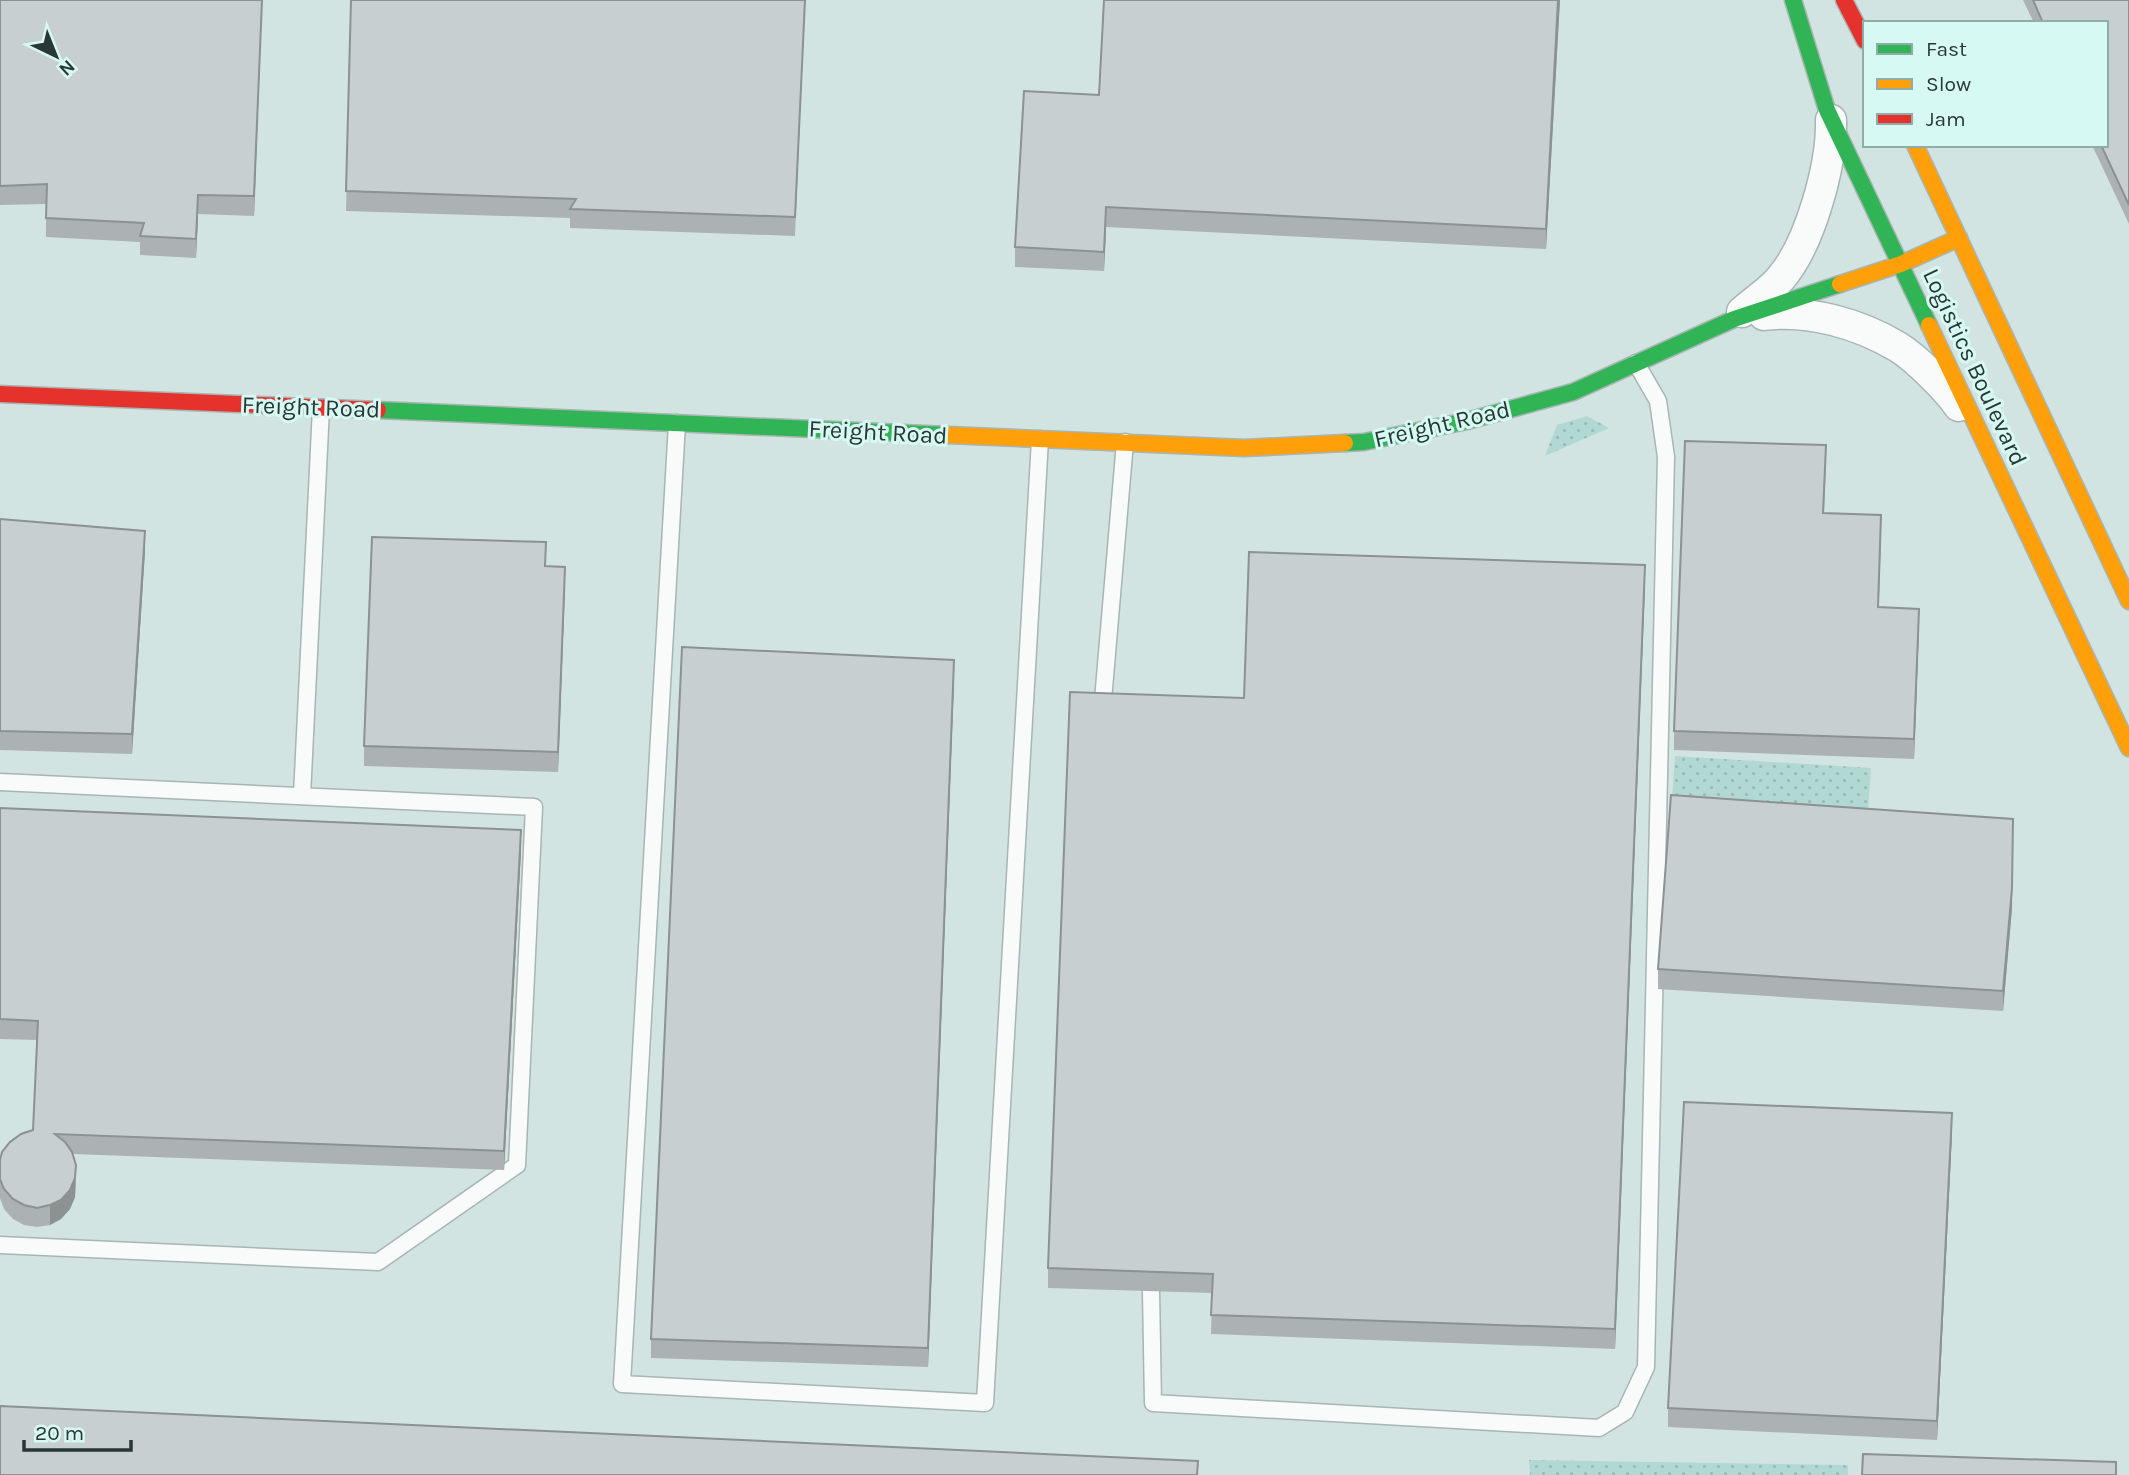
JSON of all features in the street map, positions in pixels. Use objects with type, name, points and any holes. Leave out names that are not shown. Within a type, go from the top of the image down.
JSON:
[{"type":"street","name":"Logistics Boulevard","points":[[1793,0],[1831,117],[1988,447],[2069,604],[2129,748]]},
{"type":"street","points":[[1844,0],[1863,37]]},
{"type":"street","name":"Freight Road","points":[[1734,319],[1780,279],[1804,238],[1819,195],[1832,144],[1831,117]]},
{"type":"street","name":"Logistics Boulevard","points":[[1916,147],[2129,601]]},
{"type":"street","name":"Freight Road","points":[[0,394],[1244,448],[1364,442],[1467,421],[1573,392],[1734,319],[1901,264],[1959,238]]},
{"type":"street","name":"Freight Road","points":[[1734,319],[1780,313],[1843,322],[1899,347],[1950,393],[1988,447]]},
{"type":"lane","points":[[1151,1291],[1153,1403],[1599,1428],[1625,1412],[1646,1367],[1666,457],[1658,401],[1636,363]]},
{"type":"lane","points":[[302,796],[321,408]]},
{"type":"lane","points":[[677,423],[622,1384],[985,1403],[1040,439]]},
{"type":"lane","points":[[1102,712],[1125,442]]},
{"type":"lane","points":[[0,782],[534,807],[517,1165],[377,1262],[0,1245]]},
{"type":"shaded area","points":[[1587,416],[1609,428],[1545,456],[1557,425]]},
{"type":"shaded area","points":[[1675,756],[1871,768],[1867,826],[1671,815]]},
{"type":"shaded area","points":[[1529,1460],[1848,1465],[1848,1475],[1530,1475]]},
{"type":"building","points":[[0,0],[262,0],[254,196],[198,195],[196,239],[140,236],[144,223],[46,218],[47,184],[0,186]]},
{"type":"building","points":[[351,0],[805,0],[795,217],[570,209],[576,199],[346,191]]},
{"type":"building","points":[[1104,0],[1558,0],[1546,229],[1106,207],[1104,252],[1015,247],[1024,91],[1099,95]]},
{"type":"building","points":[[2033,0],[2129,0],[2129,205],[2102,147],[2108,147],[2108,21],[2042,21]]},
{"type":"building","points":[[1685,441],[1826,445],[1823,513],[1881,515],[1878,607],[1919,609],[1914,739],[1674,731]]},
{"type":"building","points":[[0,519],[145,531],[132,734],[0,731]]},
{"type":"building","points":[[372,537],[546,542],[545,566],[565,567],[558,752],[364,746]]},
{"type":"building","points":[[1249,552],[1645,565],[1615,1329],[1211,1315],[1213,1274],[1048,1268],[1070,692],[1244,698]]},
{"type":"building","points":[[682,647],[954,660],[928,1348],[651,1339]]},
{"type":"building","points":[[1671,795],[2013,819],[2012,888],[2003,991],[1658,969]]},
{"type":"building","points":[[0,808],[521,830],[504,1151],[55,1134],[72,1152],[76,1165],[70,1190],[61,1200],[37,1208],[13,1199],[0,1179],[0,1160],[2,1152],[10,1142],[33,1130],[38,1021],[0,1019]]},
{"type":"building","points":[[1684,1102],[1952,1113],[1937,1421],[1668,1408]]},
{"type":"building","points":[[0,1406],[1198,1461],[1197,1475],[0,1475]]},
{"type":"building","points":[[1863,1454],[2116,1462],[2116,1475],[1862,1475]]},
{"type":"traffic: fast","points":[[1793,0],[1827,110],[1929,325]]},
{"type":"traffic: fast","points":[[1345,443],[1364,442],[1467,421],[1573,392],[1734,319],[1840,284]]},
{"type":"traffic: fast","points":[[378,410],[948,435]]},
{"type":"traffic: slow","points":[[1916,147],[2129,601]]},
{"type":"traffic: slow","points":[[1840,284],[1901,264],[1959,238]]},
{"type":"traffic: slow","points":[[1929,325],[2129,748]]},
{"type":"traffic: slow","points":[[948,435],[1244,448],[1345,443]]},
{"type":"traffic: jam","points":[[1844,0],[1863,37]]},
{"type":"traffic: jam","points":[[0,394],[378,410]]}]
